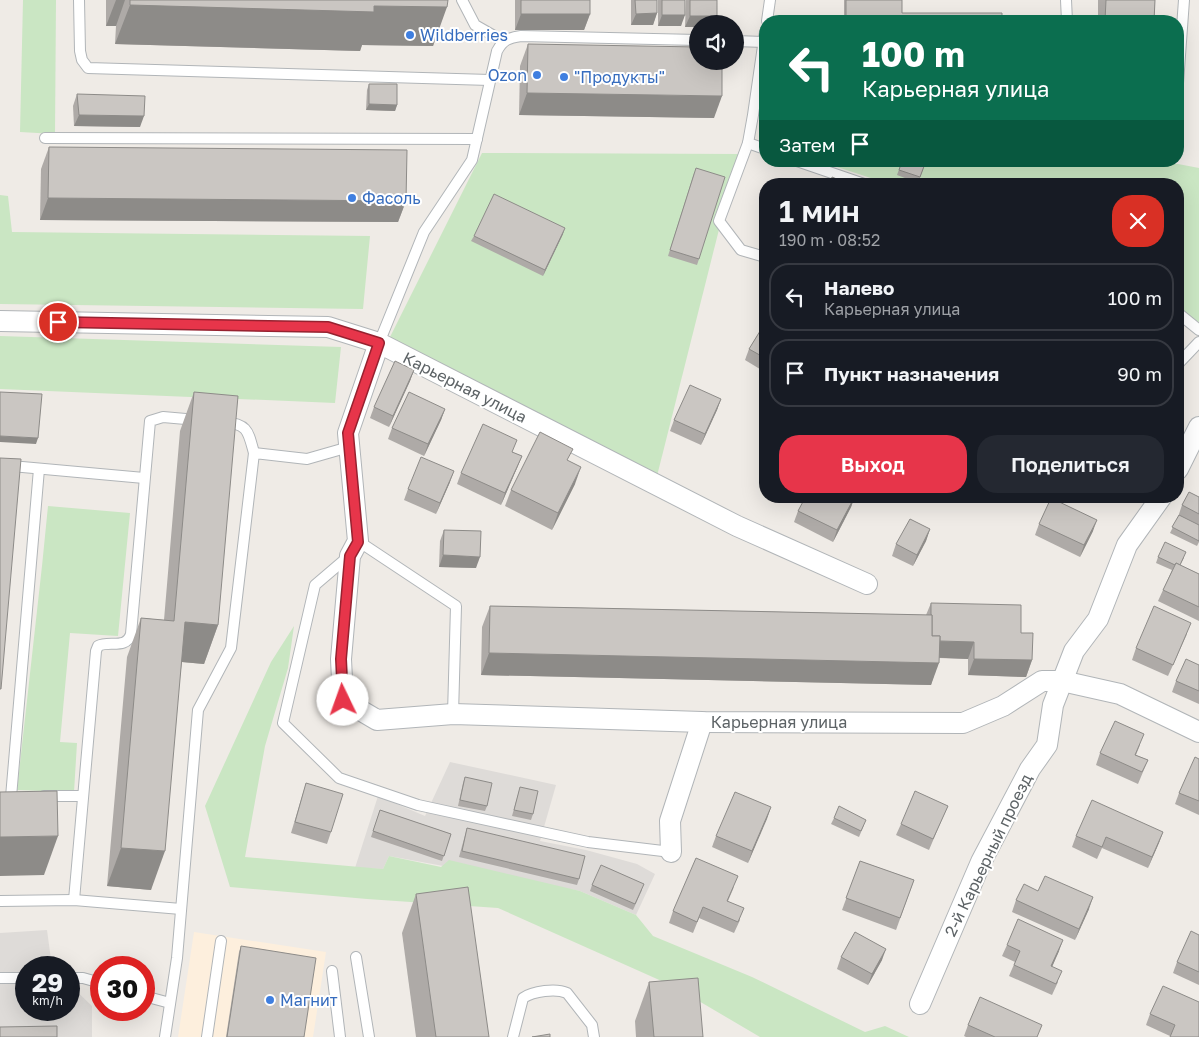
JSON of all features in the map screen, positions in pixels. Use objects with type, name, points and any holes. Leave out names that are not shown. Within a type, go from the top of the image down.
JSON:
[{"type":"street","name":"Карьерная улица","points":[[0,321],[328,327],[379,343],[737,526],[867,584]]},
{"type":"street","points":[[354,549],[348,433],[379,343]]},
{"type":"street","points":[[1184,457],[1199,427]]},
{"type":"street","name":"2-й Карьерный проезд","points":[[920,1004],[981,862],[1030,769],[1047,745],[1053,706],[1074,651],[1098,619],[1127,545],[1157,503]]},
{"type":"street","name":"Карьерная улица","points":[[354,549],[341,659],[343,700],[377,720],[453,714],[702,722],[963,723],[1003,706],[1042,681],[1062,680],[1120,694],[1199,732]]},
{"type":"street","points":[[671,852],[670,821],[702,722]]},
{"type":"lane","points":[[79,0],[80,51],[82,60],[88,68],[490,80]]},
{"type":"lane","points":[[462,0],[475,25],[503,41]]},
{"type":"lane","points":[[767,15],[770,0]]},
{"type":"lane","points":[[1066,0],[1066,15]]},
{"type":"lane","points":[[1183,15],[1184,0]]},
{"type":"lane","points":[[379,343],[424,232],[472,160],[497,51],[503,41],[510,37],[521,36],[689,40]]},
{"type":"lane","points":[[744,40],[759,38]]},
{"type":"lane","points":[[759,72],[748,143],[719,221],[741,250],[759,255]]},
{"type":"lane","points":[[45,138],[477,139]]},
{"type":"lane","points":[[748,143],[759,147]]},
{"type":"lane","points":[[814,167],[844,178]]},
{"type":"lane","points":[[1184,318],[1199,330]]},
{"type":"lane","points":[[1184,358],[1199,342]]},
{"type":"lane","points":[[74,900],[96,651],[98,646],[103,643],[117,644],[125,642],[131,634],[150,421],[163,417],[233,423],[244,426],[249,432],[254,453],[231,648],[198,710],[177,958],[165,1037]]},
{"type":"lane","points":[[254,453],[307,459],[350,447]]},
{"type":"lane","points":[[0,465],[144,478]]},
{"type":"lane","points":[[10,797],[39,469]]},
{"type":"lane","points":[[453,714],[456,606],[354,549],[315,585],[283,723],[339,778],[418,805],[588,842],[671,852]]},
{"type":"lane","points":[[38,796],[83,796]]},
{"type":"lane","points":[[0,901],[74,900],[181,909]]},
{"type":"lane","points":[[207,1037],[221,941]]},
{"type":"lane","points":[[356,957],[368,1037]]},
{"type":"lane","points":[[332,971],[340,1037]]},
{"type":"lane","points":[[0,978],[15,978]]},
{"type":"lane","points":[[513,1037],[523,998],[534,994],[562,990],[567,993],[592,1026],[594,1037]]},
{"type":"lane","points":[[155,999],[170,1003]]},
{"type":"shaded area","points":[[450,762],[556,785],[540,841],[586,850],[637,864],[655,874],[636,915],[580,891],[389,856],[383,869],[355,868],[378,796],[425,816]]},
{"type":"shaded area","points":[[47,930],[51,956],[15,956],[15,1021],[80,1021],[80,995],[90,1004],[92,1037],[0,1037],[0,933]]},
{"type":"shaded area","points":[[194,932],[326,952],[313,1037],[178,1037]]},
{"type":"green space","points":[[23,0],[56,0],[55,134],[20,132]]},
{"type":"green space","points":[[482,153],[738,154],[657,476],[389,339]]},
{"type":"green space","points":[[1184,165],[1199,168],[1199,322],[1184,314],[1184,178],[871,178],[837,167],[1184,167]]},
{"type":"green space","points":[[0,195],[8,196],[12,232],[370,236],[363,309],[0,304]]},
{"type":"green space","points":[[0,336],[341,347],[335,403],[0,389]]},
{"type":"green space","points":[[48,506],[130,513],[118,636],[70,633],[60,742],[77,743],[74,792],[17,790]]},
{"type":"green space","points":[[294,626],[288,668],[265,746],[245,857],[383,869],[389,856],[441,867],[449,860],[580,891],[636,915],[653,936],[752,977],[865,1032],[885,1026],[909,1037],[760,1037],[675,987],[498,908],[230,887],[205,806],[271,662]]},
{"type":"building","points":[[130,0],[448,0],[447,7],[374,6],[374,12],[130,5]]},
{"type":"building","points":[[521,0],[590,0],[590,14],[521,14]]},
{"type":"building","points":[[635,0],[657,0],[657,13],[636,14]]},
{"type":"building","points":[[662,0],[685,0],[685,15],[662,15]]},
{"type":"building","points":[[690,0],[717,0],[717,15],[690,15]]},
{"type":"building","points":[[846,0],[902,0],[902,13],[1002,13],[1002,15],[846,15]]},
{"type":"building","points":[[1106,0],[1155,0],[1154,15],[1105,15]]},
{"type":"building","points":[[528,44],[689,47],[689,70],[722,70],[722,96],[527,93]]},
{"type":"building","points":[[369,84],[397,84],[397,105],[369,104]]},
{"type":"building","points":[[77,94],[145,96],[144,116],[79,115]]},
{"type":"building","points":[[49,147],[407,150],[406,201],[48,198]]},
{"type":"building","points":[[900,167],[924,167],[920,177],[899,170]]},
{"type":"building","points":[[696,168],[725,177],[699,259],[670,250]]},
{"type":"building","points":[[494,194],[565,228],[545,270],[474,236]]},
{"type":"building","points":[[759,333],[759,355],[749,349]]},
{"type":"building","points":[[395,361],[414,370],[393,416],[374,407]]},
{"type":"building","points":[[690,385],[721,399],[705,434],[674,420]]},
{"type":"building","points":[[0,392],[42,394],[38,438],[0,436]]},
{"type":"building","points":[[194,392],[238,396],[218,625],[185,622],[165,851],[121,848],[141,618],[174,621]]},
{"type":"building","points":[[409,392],[445,409],[428,444],[392,428]]},
{"type":"building","points":[[483,424],[517,440],[512,452],[522,456],[505,493],[461,473]]},
{"type":"building","points":[[540,432],[573,449],[567,460],[581,467],[558,513],[511,490]]},
{"type":"building","points":[[421,457],[454,471],[440,503],[408,489]]},
{"type":"building","points":[[0,458],[21,459],[1,689],[0,689]]},
{"type":"building","points":[[1189,492],[1199,497],[1199,514],[1182,505]]},
{"type":"building","points":[[802,503],[851,503],[837,530],[798,511]]},
{"type":"building","points":[[1049,503],[1061,503],[1097,520],[1084,545],[1039,524]]},
{"type":"building","points":[[1179,515],[1199,525],[1199,541],[1172,527]]},
{"type":"building","points":[[910,519],[930,529],[917,555],[896,544]]},
{"type":"building","points":[[444,530],[481,531],[480,557],[443,555]]},
{"type":"building","points":[[1165,542],[1186,552],[1180,565],[1176,563],[1175,565],[1158,557]]},
{"type":"building","points":[[1176,563],[1199,574],[1199,607],[1163,590]]},
{"type":"building","points":[[931,603],[1021,605],[1021,633],[1033,633],[1032,660],[974,659],[974,642],[940,641],[940,636],[932,636]]},
{"type":"building","points":[[490,606],[932,615],[932,636],[940,636],[939,663],[489,653]]},
{"type":"building","points":[[1154,606],[1191,623],[1173,665],[1136,648]]},
{"type":"building","points":[[1186,659],[1199,665],[1199,691],[1176,681]]},
{"type":"building","points":[[1115,721],[1144,734],[1135,755],[1148,760],[1142,772],[1100,753]]},
{"type":"building","points":[[1195,757],[1199,759],[1199,801],[1179,793]]},
{"type":"building","points":[[465,777],[492,783],[487,806],[460,800]]},
{"type":"building","points":[[306,783],[343,794],[331,832],[295,822]]},
{"type":"building","points":[[520,787],[538,791],[533,814],[514,810]]},
{"type":"building","points":[[57,791],[58,836],[0,837],[0,792]]},
{"type":"building","points":[[915,791],[948,806],[933,839],[901,824]]},
{"type":"building","points":[[735,792],[771,807],[752,851],[716,836]]},
{"type":"building","points":[[1092,800],[1163,832],[1152,857],[1106,837],[1102,847],[1076,836]]},
{"type":"building","points":[[839,806],[866,820],[861,831],[834,818]]},
{"type":"building","points":[[380,810],[451,834],[444,856],[373,831]]},
{"type":"building","points":[[467,828],[585,856],[579,879],[462,851]]},
{"type":"building","points":[[696,858],[738,876],[727,901],[744,908],[738,922],[703,907],[697,922],[673,911]]},
{"type":"building","points":[[860,861],[914,880],[900,918],[846,898]]},
{"type":"building","points":[[601,865],[644,884],[635,904],[592,885]]},
{"type":"building","points":[[1045,876],[1093,897],[1079,929],[1016,900],[1024,884],[1038,891]]},
{"type":"building","points":[[468,887],[489,1037],[436,1037],[416,894]]},
{"type":"building","points":[[1018,919],[1063,940],[1051,966],[1062,971],[1056,984],[1014,965],[1020,951],[1007,945]]},
{"type":"building","points":[[1191,931],[1199,935],[1199,972],[1177,962]]},
{"type":"building","points":[[855,932],[886,949],[872,974],[841,957]]},
{"type":"building","name":"Магнит","points":[[241,946],[316,958],[304,1037],[227,1037]]},
{"type":"building","points":[[698,978],[703,1037],[654,1037],[649,982]]},
{"type":"building","points":[[1163,986],[1199,1002],[1199,1037],[1170,1037],[1175,1025],[1150,1014]]},
{"type":"building","points":[[980,997],[1042,1025],[1037,1037],[995,1037],[968,1025]]},
{"type":"building","points":[[57,1026],[57,1037],[0,1037],[0,1027]]},
{"type":"building","points":[[550,1034],[550,1037],[532,1037]]},
{"type":"place","name":"Wildberries","points":[[410,35]]},
{"type":"place","name":"Ozon","points":[[537,75]]},
{"type":"place","name":"\"Продукты\"","points":[[564,77]]},
{"type":"place","name":"Фасоль","points":[[352,198]]},
{"type":"place","name":"Магнит","points":[[270,1000]]},
{"type":"route","points":[[58,322],[328,327],[379,343],[348,433],[358,542],[350,556],[341,659],[343,700]]}]
